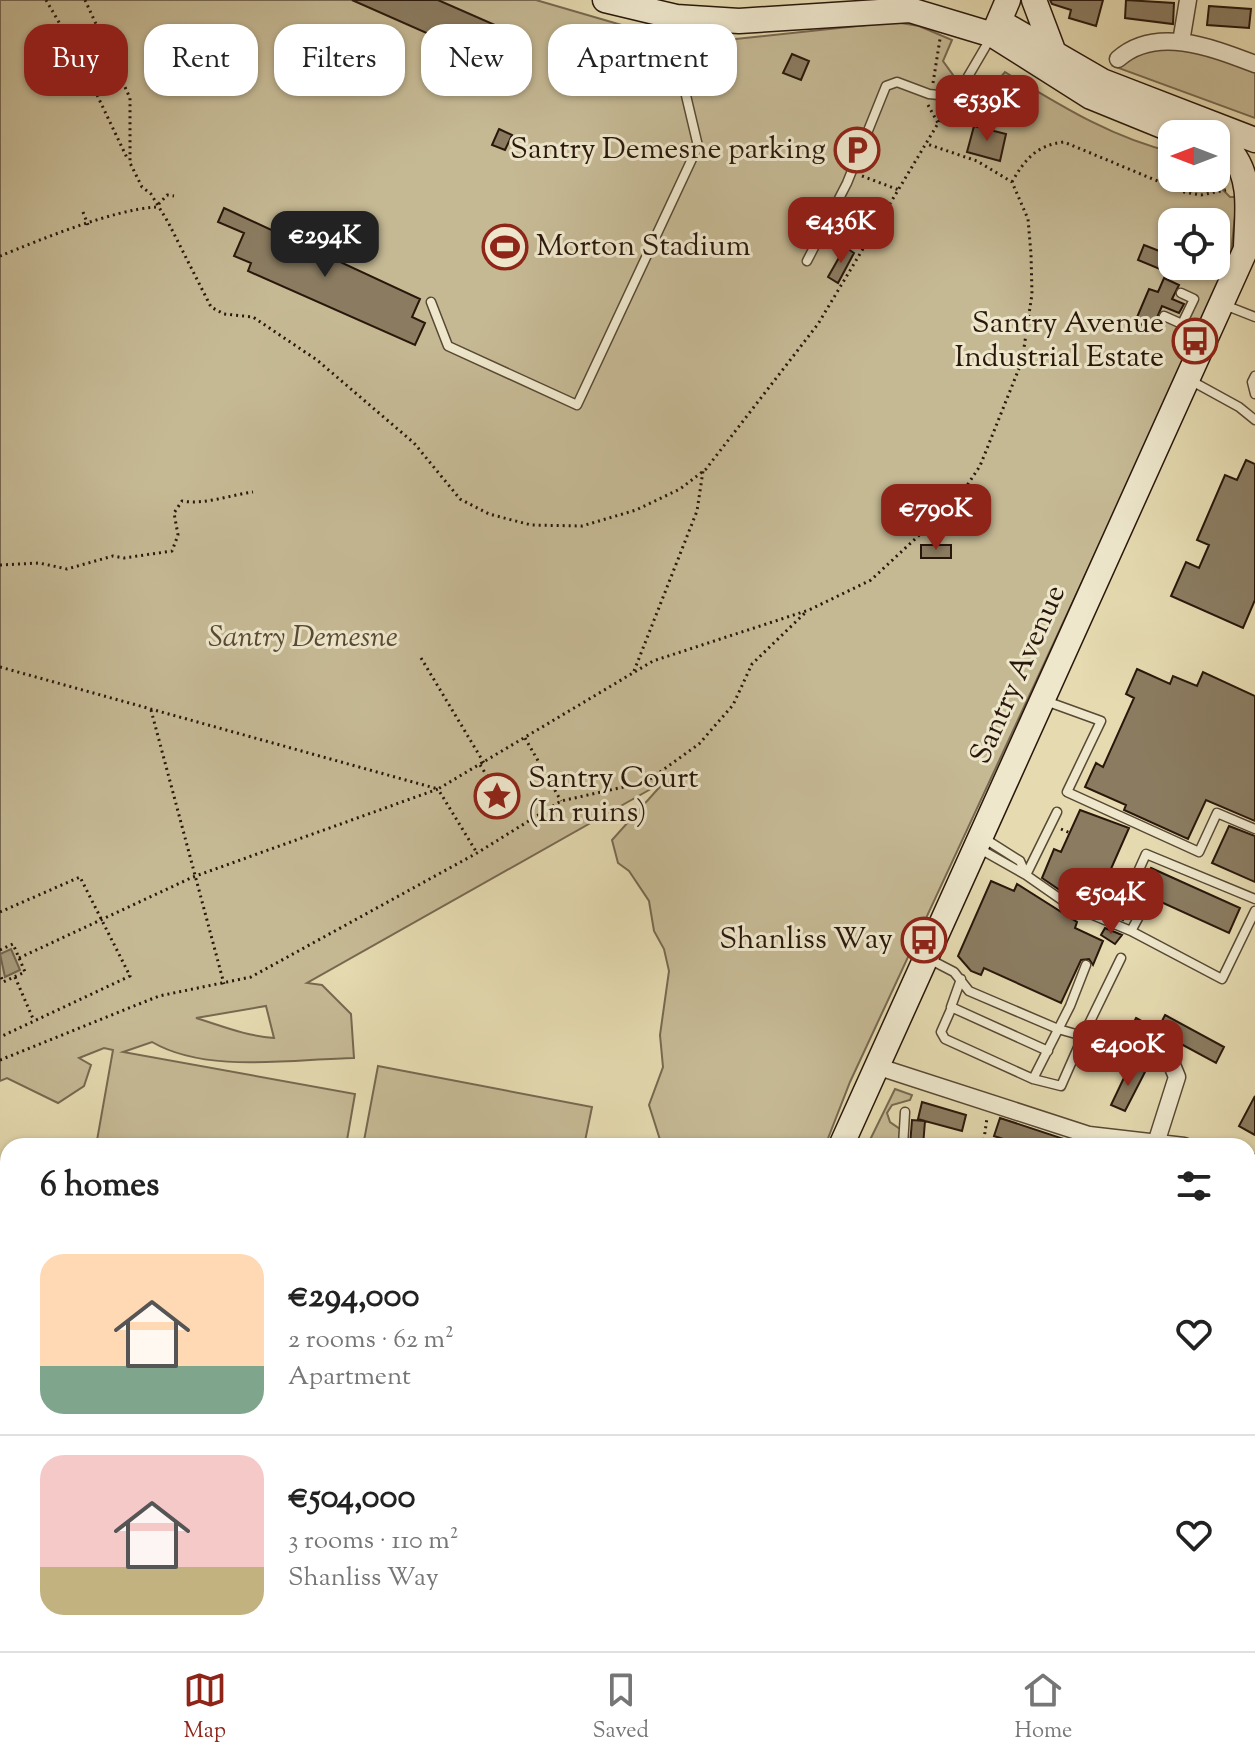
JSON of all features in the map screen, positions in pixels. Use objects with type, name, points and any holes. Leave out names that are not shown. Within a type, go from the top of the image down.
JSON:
[{"type":"main road","points":[[605,0],[676,17],[739,21],[910,10],[946,2],[965,6],[1000,19],[1110,85],[1255,140]]},
{"type":"main road","points":[[1034,0],[1054,53]]},
{"type":"main road","points":[[910,10],[1000,19],[1091,97],[1158,124]]},
{"type":"main road","points":[[1234,153],[1242,166],[1247,187],[1251,239]]},
{"type":"main road","name":"Santry Avenue","points":[[845,1138],[882,1068],[926,957],[1251,239]]},
{"type":"street","points":[[1181,42],[1188,0]]},
{"type":"street","points":[[1118,59],[1139,44],[1181,42],[1255,64]]},
{"type":"street","points":[[1147,1043],[1172,1065],[1177,1077],[1158,1138]]},
{"type":"street","points":[[882,1068],[1089,1135],[1130,1138]]},
{"type":"lane","points":[[431,302],[448,346],[577,405],[698,146],[675,49],[676,17]]},
{"type":"lane","points":[[807,261],[851,172],[886,86],[897,82],[929,94],[949,96],[957,90],[1000,19]]},
{"type":"lane","points":[[1164,316],[1182,324],[1194,299],[1181,293]]},
{"type":"lane","points":[[1190,308],[1255,317]]},
{"type":"lane","points":[[1255,376],[1252,382],[1255,394]]},
{"type":"lane","points":[[1188,378],[1239,407],[1255,420]]},
{"type":"lane","points":[[1042,700],[1101,721],[1067,792],[1199,852],[1217,813],[1255,829]]},
{"type":"lane","points":[[1026,875],[1057,812]]},
{"type":"lane","points":[[979,842],[1069,905],[1131,931],[1222,979],[1255,911]]},
{"type":"lane","points":[[1131,931],[1143,909],[1128,894],[1146,854],[1255,899]]},
{"type":"lane","points":[[926,957],[961,979],[969,991],[1058,1029],[1083,1036]]},
{"type":"lane","points":[[961,979],[941,1032],[945,1039],[1033,1079],[1061,1086],[1121,958]]},
{"type":"lane","points":[[1033,1079],[1086,965]]},
{"type":"lane","points":[[952,1007],[1048,1051]]},
{"type":"lane","points":[[903,1138],[905,1112]]},
{"type":"path","points":[[46,0],[72,43],[130,163],[168,222]]},
{"type":"path","points":[[85,0],[130,98],[130,163]]},
{"type":"path","points":[[939,123],[928,106],[934,57],[942,36]]},
{"type":"path","points":[[1012,182],[1033,153],[1045,144],[1064,142],[1184,192],[1201,195],[1238,188]]},
{"type":"path","points":[[19,958],[193,877],[438,789],[653,661],[809,610],[871,580],[958,499],[980,466],[1022,361],[1032,294],[1028,219],[1012,182],[977,161],[927,144]]},
{"type":"path","points":[[851,172],[899,190]]},
{"type":"path","points":[[0,256],[141,208],[156,207],[167,195],[174,196]]},
{"type":"path","points":[[83,212],[88,225]]},
{"type":"path","points":[[632,673],[697,511],[703,471]]},
{"type":"path","points":[[0,565],[39,563],[67,569],[113,556],[124,558],[172,551],[178,535],[174,513],[182,501],[203,503],[211,498],[253,492]]},
{"type":"path","points":[[0,1060],[128,1006],[159,996],[251,977],[477,853],[561,801],[646,782],[699,744],[733,705],[752,664],[809,610]]},
{"type":"path","points":[[421,658],[491,782]]},
{"type":"path","points":[[0,667],[438,789],[477,853]]},
{"type":"path","points":[[151,709],[193,877],[224,984]]},
{"type":"path","points":[[524,738],[561,801]]},
{"type":"path","points":[[0,912],[80,877],[130,976],[0,1037]]},
{"type":"path","points":[[0,974],[3,982],[25,972],[13,944],[1,948]]},
{"type":"path","points":[[14,976],[34,1021]]},
{"type":"path","points":[[984,1138],[988,1111]]},
{"type":"green space","name":"Santry Demesne","points":[[0,0],[536,0],[618,24],[548,24],[548,96],[737,96],[737,39],[895,22],[919,26],[952,40],[943,61],[961,86],[993,86],[1005,72],[1106,129],[1158,148],[1158,192],[1225,192],[1230,197],[1237,197],[1230,263],[1230,208],[1158,208],[1158,280],[1222,280],[850,1082],[828,1138],[659,1138],[649,1105],[663,1067],[660,1035],[669,971],[664,949],[654,931],[649,901],[629,871],[618,863],[612,840],[665,781],[307,983],[322,985],[351,1014],[354,1058],[224,1061],[174,1052],[152,1042],[123,1052],[355,1094],[347,1138],[97,1138],[113,1050],[104,1048],[79,1058],[91,1065],[84,1086],[58,1103],[7,1078],[0,1081]],"holes":[[[266,1006],[274,1038],[244,1033],[196,1018]]]},
{"type":"green space","points":[[1136,45],[1192,48],[1255,70],[1255,118],[1113,66]]},
{"type":"green space","points":[[378,1066],[592,1107],[586,1138],[364,1138]]},
{"type":"green space","points":[[895,1089],[912,1095],[910,1100],[892,1105],[887,1113],[890,1122],[900,1129],[899,1138],[871,1138]]},
{"type":"shaded area","points":[[11,949],[20,970],[5,977],[0,954]]},
{"type":"building","points":[[352,0],[438,0],[492,24],[421,24],[421,31]]},
{"type":"building","points":[[1050,0],[1103,0],[1096,26],[1069,18],[1071,10],[1052,4]]},
{"type":"building","points":[[1126,0],[1174,3],[1173,24],[1125,18]]},
{"type":"building","points":[[1209,6],[1251,9],[1249,28],[1207,25]]},
{"type":"building","points":[[792,54],[809,61],[801,80],[783,73]]},
{"type":"building","points":[[974,126],[1006,134],[1000,161],[967,152]]},
{"type":"building","points":[[499,129],[512,135],[505,150],[492,145]]},
{"type":"building","points":[[224,208],[420,299],[412,317],[425,323],[415,345],[248,271],[251,263],[234,256],[244,233],[218,222]]},
{"type":"building","points":[[1144,245],[1158,250],[1158,268],[1138,260]]},
{"type":"building","points":[[845,247],[854,253],[838,283],[828,277]]},
{"type":"building","points":[[1163,280],[1179,285],[1172,299],[1184,304],[1179,313],[1162,306],[1152,329],[1135,322],[1149,289],[1158,292]]},
{"type":"building","points":[[1246,460],[1255,464],[1255,600],[1243,628],[1171,596],[1186,562],[1199,568],[1209,545],[1197,540],[1225,475],[1237,480]]},
{"type":"building","points":[[921,545],[951,545],[951,558],[921,558]]},
{"type":"building","points":[[1137,669],[1170,684],[1173,676],[1197,686],[1203,672],[1255,696],[1255,821],[1206,800],[1188,839],[1124,810],[1126,805],[1085,787],[1096,763],[1103,767],[1134,698],[1126,694]]},
{"type":"building","points":[[1080,810],[1129,828],[1099,896],[1121,905],[1124,900],[1129,905],[1123,920],[1067,895],[1042,878],[1054,849],[1061,852]]},
{"type":"building","points":[[1229,826],[1255,836],[1255,882],[1212,863]]},
{"type":"building","points":[[1151,868],[1240,908],[1229,933],[1139,892]]},
{"type":"building","points":[[991,881],[1014,891],[1017,884],[1077,922],[1075,928],[1103,941],[1093,965],[1089,959],[1081,960],[1061,1003],[984,968],[981,975],[971,971],[958,956]]},
{"type":"building","points":[[1105,928],[1122,935],[1115,944],[1101,935]]},
{"type":"building","points":[[1165,1015],[1224,1047],[1216,1063],[1157,1031]]},
{"type":"building","points":[[1136,1018],[1156,1029],[1154,1034],[1139,1034],[1129,1060],[1117,1055]]},
{"type":"building","points":[[1130,1065],[1145,1072],[1125,1111],[1111,1105]]},
{"type":"building","points":[[1255,1096],[1255,1135],[1239,1126]]},
{"type":"building","points":[[922,1102],[966,1115],[962,1131],[918,1119]]},
{"type":"building","points":[[1000,1118],[1061,1138],[1000,1138],[994,1136]]},
{"type":"building","points":[[912,1120],[925,1121],[924,1138],[911,1138]]},
{"type":"place","name":"Santry Demesne parking","points":[[857,150]]},
{"type":"place","name":"Morton Stadium","points":[[505,247]]},
{"type":"place","name":"Santry Avenue Industrial Estate","points":[[1195,341]]},
{"type":"place","name":"Santry Court (In ruins)","points":[[497,796]]},
{"type":"place","name":"Shanliss Way","points":[[924,940]]}]
